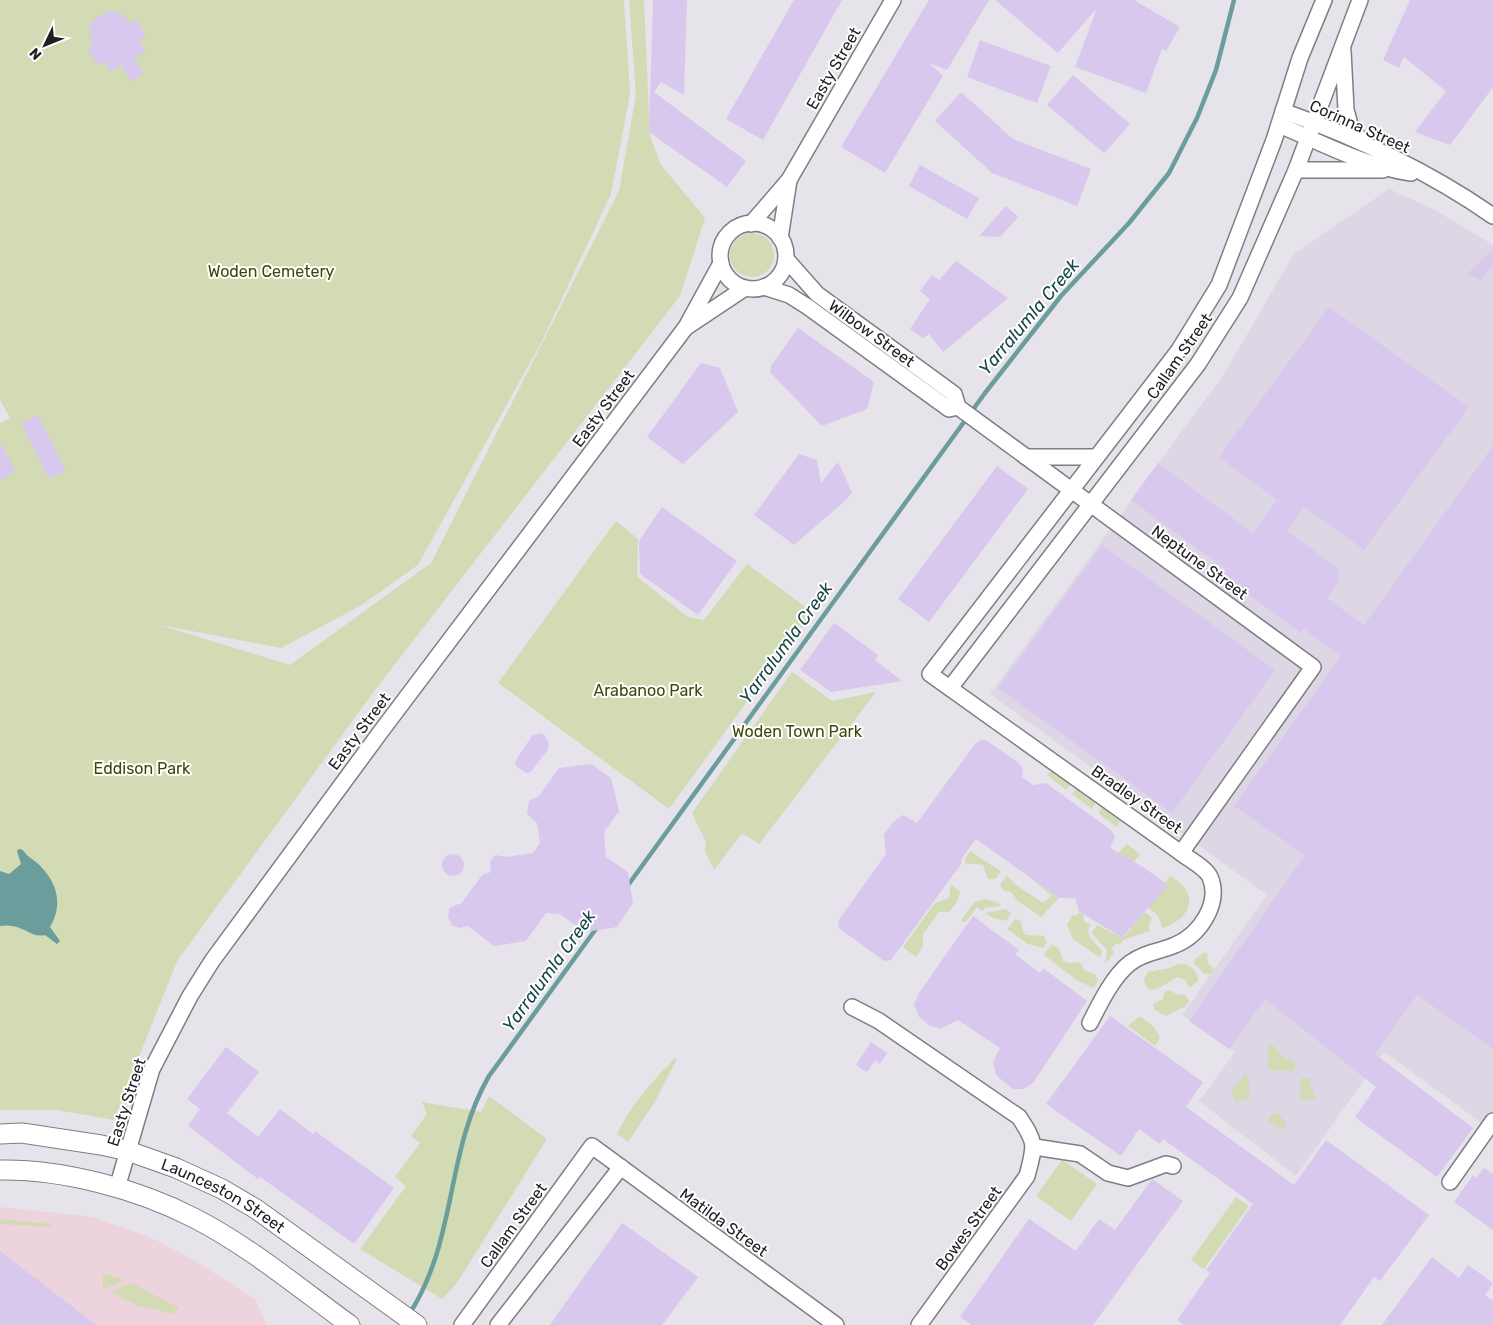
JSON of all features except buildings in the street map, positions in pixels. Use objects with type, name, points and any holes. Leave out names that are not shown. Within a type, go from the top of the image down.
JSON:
[{"type":"main road","name":"Launceston Street","points":[[0,1134],[31,1134],[128,1151],[176,1168],[239,1199],[417,1325]]},
{"type":"main road","name":"Launceston Street","points":[[0,1170],[34,1171],[87,1180],[117,1188],[192,1217],[215,1230],[350,1325]]},
{"type":"street","name":"Easty Street","points":[[751,224],[789,180],[893,0]]},
{"type":"street","name":"Callam Street","points":[[930,674],[1179,350],[1219,285],[1281,118],[1300,58],[1324,0]]},
{"type":"street","name":"Callam Street","points":[[950,688],[1198,364],[1240,298],[1309,138],[1360,0]]},
{"type":"street","points":[[1342,45],[1346,110],[1351,128],[1364,145]]},
{"type":"street","name":"Corinna Street","points":[[1281,118],[1314,123],[1364,145],[1475,203],[1493,216]]},
{"type":"street","name":"Corinna Street","points":[[1281,118],[1309,138],[1397,171],[1422,175]]},
{"type":"street","points":[[1296,170],[1397,171]]},
{"type":"street","name":"Easty Street","points":[[780,238],[789,180]]},
{"type":"street","points":[[751,224],[768,227],[780,238],[786,259],[779,276],[764,287],[745,288],[730,279],[721,264],[720,252],[730,232],[740,226],[751,224]]},
{"type":"street","name":"Wilbow Street","points":[[786,259],[817,294],[954,394],[958,408]]},
{"type":"street","name":"Easty Street","points":[[117,1188],[152,1069],[190,996],[212,961],[388,722],[686,327],[721,264]]},
{"type":"street","name":"Wilbow Street","points":[[764,287],[789,295],[808,307],[948,408],[958,408],[1071,489]]},
{"type":"street","name":"Easty Street","points":[[686,327],[745,288]]},
{"type":"street","points":[[1026,456],[1096,457]]},
{"type":"street","name":"Neptune Street","points":[[1071,489],[1308,663]]},
{"type":"street","name":"Bradley Street","points":[[930,674],[1181,852],[1313,667],[1308,663]]},
{"type":"street","points":[[1090,1023],[1100,1002],[1128,965],[1144,953],[1175,945],[1193,934],[1208,914],[1214,896],[1210,876],[1181,852]]},
{"type":"street","points":[[852,1006],[879,1020],[1019,1117],[1032,1137],[1035,1147],[1080,1154],[1108,1173],[1128,1178],[1166,1164],[1173,1166]]},
{"type":"street","points":[[1450,1182],[1493,1121]]},
{"type":"street","name":"Callam Street","points":[[462,1325],[592,1146]]},
{"type":"street","name":"Matilda Street","points":[[592,1146],[836,1325]]},
{"type":"street","name":"Bowes Street","points":[[919,1325],[1028,1176],[1035,1147]]},
{"type":"street","points":[[498,1325],[620,1167]]},
{"type":"shaded area","points":[[1389,189],[1433,209],[1493,245],[1493,1131],[1384,1052],[1296,1176],[1199,1101],[1235,1052],[1182,1015],[1267,895],[990,694],[1224,374],[1294,254]]},
{"type":"shaded area","points":[[0,1207],[93,1217],[154,1239],[194,1260],[256,1300],[266,1325],[0,1325]]},
{"type":"green space","name":"Woden Cemetery","points":[[0,0],[624,0],[630,94],[611,194],[543,339],[418,565],[360,606],[281,648],[160,625],[290,665],[431,563],[619,191],[636,95],[629,0],[644,0],[650,136],[661,165],[705,218],[680,296],[375,690],[177,961],[114,1120],[57,1110],[0,1110],[0,423],[10,418],[0,400]]},
{"type":"green space","points":[[752,233],[764,237],[770,243],[774,255],[770,267],[764,273],[752,277],[740,273],[734,267],[730,255],[734,243],[740,237]]},
{"type":"green space","name":"Arabanoo Park","points":[[616,521],[638,539],[637,577],[688,617],[704,620],[747,564],[812,612],[669,809],[498,683]]},
{"type":"green space","name":"Woden Town Park","points":[[792,672],[832,701],[876,692],[759,844],[742,833],[714,870],[705,852],[706,842],[692,813]]},
{"type":"green space","points":[[1052,770],[1056,776],[1058,774],[1071,784],[1066,790],[1047,775]]},
{"type":"green space","points":[[1077,788],[1087,798],[1096,802],[1092,809],[1072,794]]},
{"type":"green space","points":[[1102,807],[1120,821],[1117,827],[1100,815],[1099,812]]},
{"type":"green space","points":[[1127,844],[1140,854],[1134,862],[1118,853]]},
{"type":"green space","points":[[971,850],[1001,871],[995,879],[988,879],[983,865],[965,863],[965,858]]},
{"type":"green space","points":[[1007,875],[1015,884],[1043,903],[1052,896],[1028,876],[1059,898],[1041,917],[1018,901],[1011,892],[1003,890],[1000,885]]},
{"type":"green space","points":[[1170,876],[1180,882],[1186,889],[1189,904],[1181,918],[1163,928],[1157,914],[1148,908]]},
{"type":"green space","points":[[951,884],[960,892],[957,902],[949,912],[939,912],[923,934],[923,946],[916,957],[903,947],[935,903],[949,898]]},
{"type":"green space","points":[[986,899],[997,902],[1001,906],[985,908],[982,911],[977,907],[965,923],[961,920],[975,902]]},
{"type":"green space","points":[[1005,909],[1011,913],[1006,921],[993,918],[985,913]]},
{"type":"green space","points":[[1080,912],[1084,915],[1083,920],[1090,925],[1089,936],[1102,951],[1100,958],[1073,939],[1067,925],[1072,916]]},
{"type":"green space","points":[[1145,912],[1152,918],[1149,924],[1150,931],[1123,940],[1119,945],[1116,943],[1111,949],[1114,952],[1108,961],[1105,962],[1107,950],[1092,933],[1097,925],[1122,938],[1132,929],[1130,928]]},
{"type":"green space","points":[[1015,919],[1021,921],[1023,932],[1026,935],[1044,936],[1047,942],[1043,948],[1028,944],[1007,929]]},
{"type":"green space","points":[[1051,945],[1059,948],[1063,961],[1069,963],[1080,962],[1085,971],[1095,974],[1098,981],[1094,988],[1078,981],[1044,955]]},
{"type":"green space","points":[[1203,953],[1207,953],[1208,963],[1214,969],[1210,975],[1203,973],[1194,963],[1195,959]]},
{"type":"green space","points":[[1178,964],[1189,966],[1196,974],[1198,981],[1190,988],[1185,980],[1178,977],[1157,989],[1150,990],[1145,985],[1144,979],[1148,972],[1170,968]]},
{"type":"green space","points":[[1168,990],[1185,995],[1189,1001],[1186,1006],[1166,1016],[1155,1010],[1153,1004],[1163,999],[1164,993]]},
{"type":"green space","points":[[1138,1017],[1148,1022],[1157,1031],[1160,1038],[1155,1046],[1128,1026]]},
{"type":"green space","points":[[1268,1042],[1287,1059],[1295,1062],[1295,1071],[1268,1070]]},
{"type":"green space","points":[[675,1058],[677,1059],[654,1103],[628,1142],[617,1134],[623,1123],[643,1093]]},
{"type":"green space","points":[[1246,1073],[1250,1098],[1238,1102],[1234,1100],[1232,1091]]},
{"type":"green space","points":[[1301,1078],[1310,1078],[1310,1084],[1316,1098],[1300,1101]]},
{"type":"green space","points":[[489,1096],[547,1139],[457,1283],[442,1299],[360,1249],[406,1186],[395,1177],[420,1143],[411,1136],[427,1114],[422,1102],[481,1112]]},
{"type":"green space","points":[[1278,1113],[1287,1125],[1283,1129],[1269,1122],[1270,1116]]},
{"type":"green space","points":[[1062,1160],[1097,1184],[1071,1221],[1036,1196]]},
{"type":"green space","points":[[1236,1197],[1249,1206],[1204,1269],[1191,1260]]},
{"type":"green space","points":[[0,1219],[52,1224],[51,1227],[0,1224]]},
{"type":"green space","points":[[102,1273],[124,1280],[103,1290]]},
{"type":"green space","points":[[131,1283],[179,1308],[173,1314],[136,1305],[111,1292]]},
{"type":"water","points":[[19,849],[37,862],[50,878],[54,887],[57,896],[57,906],[55,917],[50,927],[60,941],[57,944],[45,935],[35,935],[14,926],[0,926],[0,871],[9,874],[21,864],[17,851]]},
{"type":"waterway","name":"Yarralumla Creek","points":[[626,888],[985,393],[1061,296],[1129,223],[1169,173],[1197,118],[1216,70],[1234,0]]},
{"type":"waterway","name":"Yarralumla Creek","points":[[410,1313],[425,1284],[436,1255],[465,1134],[475,1105],[489,1076],[598,926]]},
{"type":"park label","name":"Eddison Park","points":[[142,768]]}]
